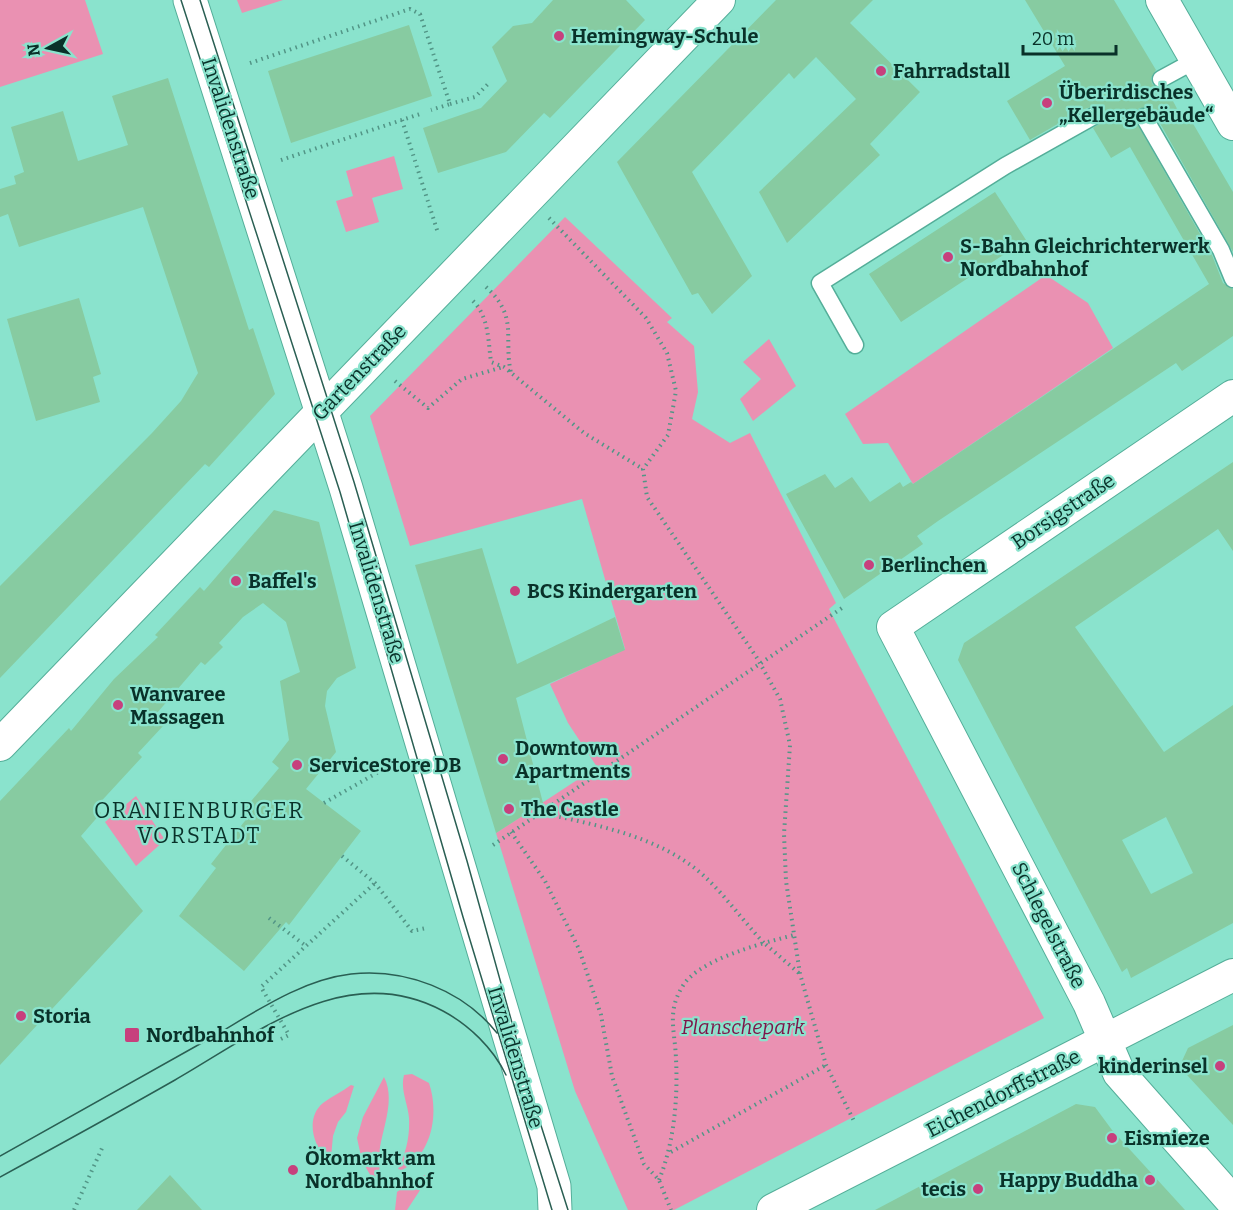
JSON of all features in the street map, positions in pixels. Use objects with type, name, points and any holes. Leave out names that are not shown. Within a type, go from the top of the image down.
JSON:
[{"type":"street","name":"Invalidenstraße","points":[[190,0],[322,410],[560,1202]]},
{"type":"street","name":"Gartenstraße","points":[[0,745],[719,0]]},
{"type":"street","points":[[1162,0],[1233,124]]},
{"type":"street","name":"Borsigstraße","points":[[893,627],[1233,396]]},
{"type":"street","name":"Schlegelstraße","points":[[893,627],[1089,1003],[1119,1073],[1233,1202]]},
{"type":"street","name":"Eichendorffstraße","points":[[773,1210],[1233,975]]},
{"type":"lane","points":[[1161,79],[1196,60]]},
{"type":"lane","points":[[855,345],[820,283],[1005,166],[1094,116]]},
{"type":"lane","points":[[1144,117],[1221,250],[1233,279]]},
{"type":"path","points":[[250,63],[410,9],[420,14],[450,104]]},
{"type":"path","points":[[431,110],[474,97],[490,82]]},
{"type":"path","points":[[281,160],[423,113]]},
{"type":"path","points":[[402,120],[438,233]]},
{"type":"path","points":[[549,218],[646,318],[667,353],[676,391],[668,435],[642,469],[646,497],[760,663],[780,699],[790,745],[784,834],[786,881],[800,974],[826,1065],[855,1123]]},
{"type":"path","points":[[483,285],[494,295],[505,311],[511,332],[507,356],[511,372]]},
{"type":"path","points":[[471,298],[481,309],[486,323],[492,362],[511,372],[584,433],[642,469]]},
{"type":"path","points":[[401,385],[428,408],[462,379],[504,367]]},
{"type":"path","points":[[493,845],[842,608]]},
{"type":"path","points":[[324,803],[392,765]]},
{"type":"path","points":[[541,813],[599,825],[657,846],[702,874],[764,943],[800,974]]},
{"type":"path","points":[[511,832],[545,880],[579,949],[602,1015],[612,1076],[644,1164],[659,1180],[670,1210]]},
{"type":"path","points":[[342,856],[375,883],[412,931],[426,928]]},
{"type":"path","points":[[281,1039],[289,1035],[261,987],[375,883]]},
{"type":"path","points":[[269,918],[306,946]]},
{"type":"path","points":[[659,1180],[670,1152],[676,1059],[671,1014],[685,983],[720,957],[794,936]]},
{"type":"path","points":[[259,998],[265,994]]},
{"type":"path","points":[[670,1152],[826,1065]]},
{"type":"path","points":[[74,1210],[104,1146]]},
{"type":"green space","points":[[0,0],[85,0],[103,54],[0,87]]},
{"type":"green space","points":[[237,0],[283,0],[242,13]]},
{"type":"green space","points":[[394,156],[403,189],[372,198],[379,222],[346,232],[336,201],[353,196],[346,171]]},
{"type":"green space","name":"Planschepark","points":[[565,217],[672,318],[667,322],[694,346],[698,392],[692,419],[730,443],[750,433],[836,603],[829,609],[1044,1018],[674,1210],[628,1210],[575,1091],[496,833],[597,767],[568,723],[550,684],[625,649],[582,499],[410,546],[370,416]]},
{"type":"green space","points":[[1046,275],[1088,303],[1113,348],[913,484],[888,443],[863,444],[845,414]]},
{"type":"green space","points":[[769,339],[796,386],[753,421],[740,399],[761,379],[743,362]]},
{"type":"green space","points":[[136,796],[165,840],[136,866],[105,822]]},
{"type":"green space","points":[[412,1074],[429,1083],[433,1119],[427,1143],[421,1154],[402,1170],[398,1169],[407,1144],[409,1125],[403,1080],[404,1075]]},
{"type":"green space","points":[[384,1077],[389,1094],[388,1112],[380,1147],[379,1175],[372,1178],[362,1161],[357,1138],[363,1117]]},
{"type":"green space","points":[[351,1085],[354,1086],[346,1112],[338,1122],[333,1136],[331,1157],[326,1158],[314,1138],[314,1115],[323,1103]]},
{"type":"green space","points":[[425,1175],[426,1181],[407,1210],[395,1210],[397,1192],[413,1179]]},
{"type":"building","name":"Hemingway-Schule","points":[[553,0],[626,0],[645,20],[550,118],[544,113],[506,152],[438,173],[423,128],[481,108],[507,81],[492,47],[513,26],[532,23]]},
{"type":"building","points":[[776,0],[873,0],[850,23],[920,92],[870,144],[880,155],[787,243],[759,192],[856,99],[816,57],[794,79],[789,73],[692,172],[752,276],[712,314],[698,293],[692,295],[617,162]]},
{"type":"building","points":[[1025,0],[1114,0],[1156,70],[1151,78],[1152,84],[1160,89],[1166,88],[1182,118],[1188,115],[1233,192],[1233,252],[1153,111],[1149,108],[1139,108],[1134,118],[1212,255],[1223,283],[1233,289],[1233,336],[1182,371],[1176,363],[938,521],[917,536],[923,544],[844,599],[786,494],[825,474],[835,488],[852,477],[870,502],[900,482],[903,487],[911,482],[913,484],[1209,284],[1130,147],[1111,158],[1093,128],[1103,121],[1104,116],[1100,107],[1094,106],[1082,110],[1030,140],[1007,101],[1065,66]]},
{"type":"building","points":[[409,25],[432,96],[291,143],[268,71]]},
{"type":"building","points":[[168,78],[249,330],[253,328],[275,394],[209,467],[205,464],[0,678],[0,586],[152,433],[181,401],[198,373],[143,207],[19,247],[8,214],[0,217],[0,189],[16,184],[14,176],[24,172],[11,127],[63,111],[78,161],[128,145],[112,96]]},
{"type":"building","name":"S-Bahn Gleichrichterwerk Nordbahnhof","points":[[995,192],[1026,240],[901,322],[869,274]]},
{"type":"building","points":[[79,298],[101,374],[93,377],[100,402],[36,421],[7,319]]},
{"type":"building","points":[[1233,462],[1233,551],[1218,529],[1075,627],[1164,752],[1233,705],[1233,923],[1131,978],[1127,968],[1122,972],[958,660],[964,643]],"holes":[[[1166,817],[1193,873],[1151,894],[1122,840]]]},
{"type":"building","points":[[274,510],[319,522],[356,668],[337,678],[327,691],[325,706],[336,752],[306,789],[361,831],[289,925],[286,922],[244,971],[179,916],[216,868],[211,864],[248,817],[242,812],[279,768],[272,762],[289,740],[280,681],[300,672],[286,622],[263,603],[243,617],[219,643],[223,647],[205,665],[201,662],[157,713],[163,726],[138,753],[142,757],[95,808],[101,813],[81,836],[143,911],[0,1065],[0,801],[69,728],[71,731],[114,679],[158,637],[155,635],[200,587],[204,591]]},
{"type":"building","points":[[482,548],[517,664],[615,617],[625,650],[516,698],[543,803],[496,833],[415,565]]},
{"type":"building","points":[[1233,1025],[1233,1125],[1187,1075],[1182,1061],[1188,1048]]},
{"type":"building","points":[[1076,1104],[1095,1107],[1112,1130],[1185,1210],[875,1210]]},
{"type":"building","points":[[170,1175],[202,1210],[137,1210]]},
{"type":"tram line","points":[[181,0],[340,492],[463,917],[552,1210]]},
{"type":"tram line","points":[[200,0],[354,482],[467,861],[539,1120]]},
{"type":"tram line","points":[[0,1156],[276,1000],[313,983],[332,978],[371,973],[392,975],[432,985],[467,1005],[497,1033]]},
{"type":"tram line","points":[[0,1177],[271,1024],[304,1008],[338,998],[372,993],[407,997],[443,1011],[462,1023],[479,1038],[501,1065],[506,1075]]},
{"type":"tram line","points":[[537,1113],[568,1210]]},
{"type":"place","name":"Hemingway-Schule","points":[[559,36]]},
{"type":"place","name":"Fahrradstall","points":[[881,71]]},
{"type":"place","name":"Überirdisches „Kellergebäude“","points":[[1047,103]]},
{"type":"place","name":"S-Bahn Gleichrichterwerk Nordbahnhof","points":[[948,257]]},
{"type":"place","name":"Berlinchen","points":[[869,565]]},
{"type":"place","name":"Baffel's","points":[[236,581]]},
{"type":"place","name":"BCS Kindergarten","points":[[515,591]]},
{"type":"place","name":"Wanvaree Massagen","points":[[118,705]]},
{"type":"place","name":"Downtown Apartments","points":[[503,759]]},
{"type":"place","name":"ServiceStore DB","points":[[297,765]]},
{"type":"place","name":"The Castle","points":[[509,809]]},
{"type":"place","name":"Storia","points":[[21,1016]]},
{"type":"place","name":"Nordbahnhof","points":[[132,1035]]},
{"type":"place","name":"kinderinsel","points":[[1220,1066]]},
{"type":"place","name":"Eismieze","points":[[1112,1138]]},
{"type":"place","name":"Ökomarkt am Nordbahnhof","points":[[293,1170]]},
{"type":"place","name":"Happy Buddha","points":[[1150,1180]]},
{"type":"place","name":"tecis","points":[[978,1189]]},
{"type":"district","name":"ORANIENBURGER VORSTADT","points":[[199,822]]}]
